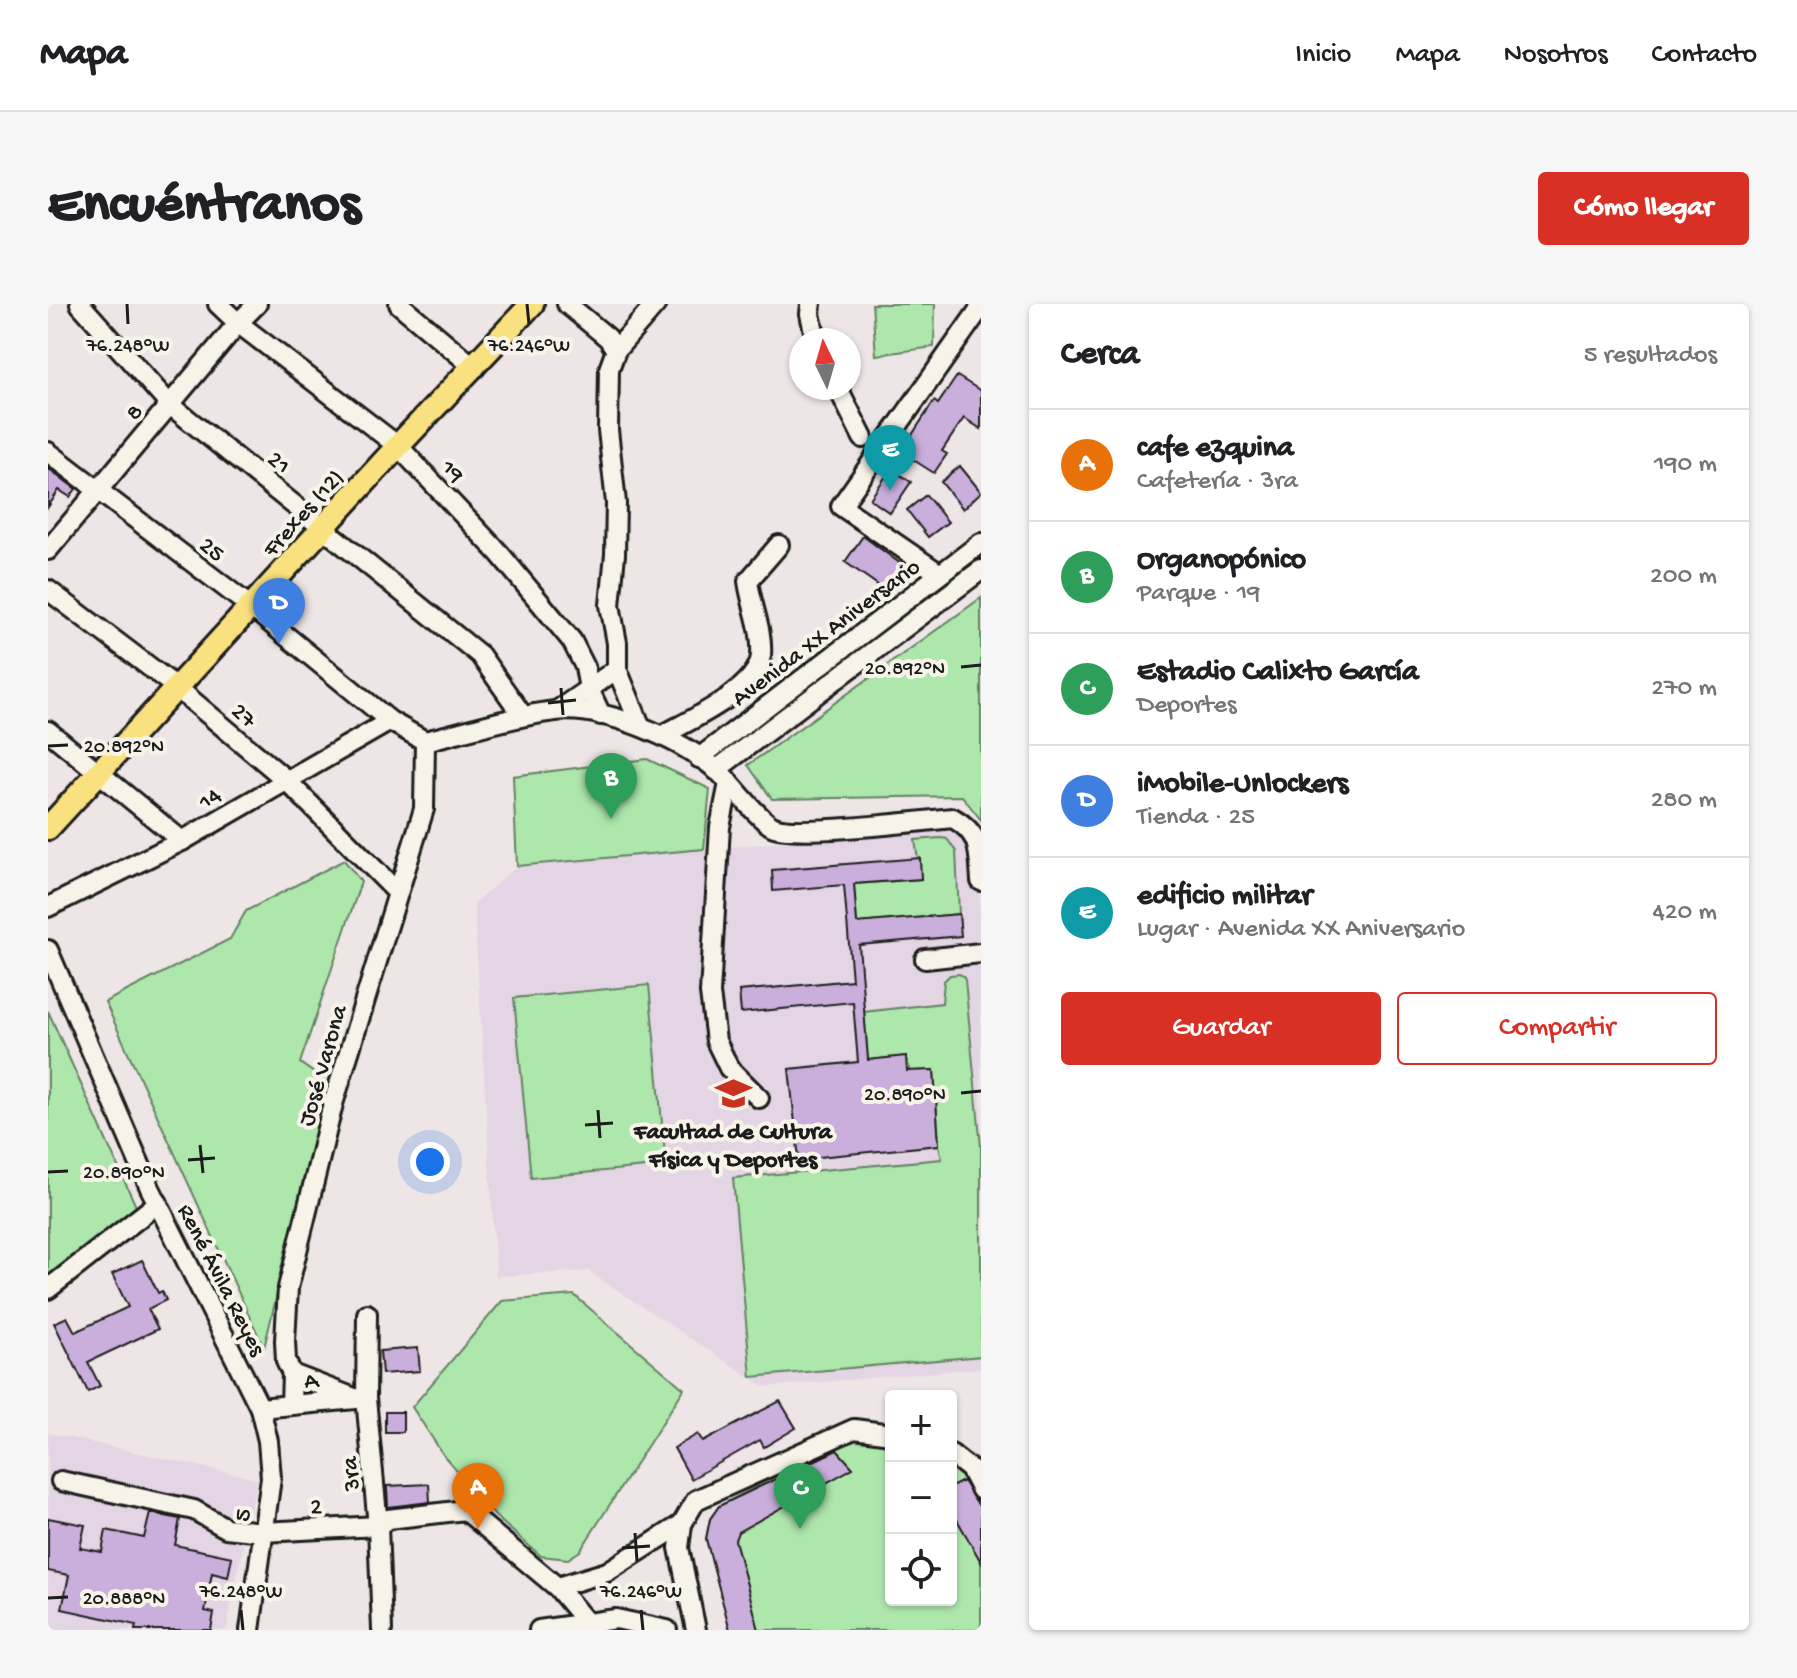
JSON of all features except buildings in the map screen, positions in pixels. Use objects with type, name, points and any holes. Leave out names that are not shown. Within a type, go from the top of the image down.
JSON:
[{"type":"main road","name":"Frexes (12)","points":[[48,828],[97,771],[532,304]]},
{"type":"street","name":"21","points":[[80,304],[169,404],[324,526],[480,655],[523,716]]},
{"type":"street","name":"19","points":[[218,304],[238,323],[398,446],[499,553],[572,641],[585,667],[589,689],[601,715]]},
{"type":"street","name":"8","points":[[48,550],[257,304]]},
{"type":"street","points":[[399,304],[475,368]]},
{"type":"street","points":[[567,304],[608,338],[616,350]]},
{"type":"street","points":[[640,725],[617,669],[617,643],[610,605],[616,503],[608,430],[609,369],[616,350],[656,304]]},
{"type":"street","points":[[811,304],[813,328]]},
{"type":"street","points":[[940,574],[841,506],[980,310]]},
{"type":"street","points":[[844,400],[863,438]]},
{"type":"street","name":"25","points":[[48,452],[251,607],[390,721],[425,741]]},
{"type":"street","name":"Avenida XX Aniversario","points":[[699,758],[981,543]]},
{"type":"street","points":[[663,735],[719,703],[740,688],[758,668],[761,641],[748,581],[779,545]]},
{"type":"street","name":"Avenida XX Aniversario","points":[[722,776],[981,570]]},
{"type":"street","name":"27","points":[[48,590],[176,687],[285,779],[397,892]]},
{"type":"street","points":[[558,710],[617,669]]},
{"type":"street","points":[[425,741],[558,710],[601,715],[640,725],[663,735],[699,758],[722,776],[773,827],[810,831],[953,818],[970,827],[978,842],[981,881]]},
{"type":"street","name":"14","points":[[48,907],[182,841],[390,721]]},
{"type":"street","points":[[48,731],[182,841]]},
{"type":"street","name":"José Varona","points":[[291,1405],[292,1374],[286,1361],[285,1341],[288,1288],[333,1104],[424,809],[425,741]]},
{"type":"street","points":[[722,776],[710,993],[716,1041],[729,1068],[759,1098]]},
{"type":"street","name":"René Ávila Reyes","points":[[48,950],[158,1203],[260,1408]]},
{"type":"street","points":[[925,959],[981,953]]},
{"type":"street","points":[[48,1289],[158,1203]]},
{"type":"street","name":"3ra","points":[[367,1314],[361,1399],[378,1526],[382,1630]]},
{"type":"street","points":[[292,1374],[361,1399]]},
{"type":"street","name":"A","points":[[260,1408],[361,1399]]},
{"type":"street","name":"5","points":[[250,1630],[271,1478],[268,1441],[260,1408]]},
{"type":"street","points":[[696,1630],[679,1548],[682,1524],[696,1500],[854,1429],[885,1433]]},
{"type":"street","points":[[957,1459],[970,1469],[981,1490]]},
{"type":"street","name":"2","points":[[61,1481],[194,1510],[226,1528],[263,1532],[378,1526],[388,1519],[465,1510],[557,1587]]},
{"type":"street","points":[[586,1627],[557,1587],[607,1572],[682,1524]]},
{"type":"street","points":[[539,1630],[615,1624],[667,1630]]},
{"type":"shaded area","name":"Facultad de Cultura Física y Deportes","points":[[973,825],[981,915],[981,1368],[765,1387],[588,1271],[496,1276],[474,904],[517,866]]},
{"type":"shaded area","points":[[48,1433],[257,1479],[226,1630],[48,1630]]},
{"type":"green space","points":[[872,304],[935,304],[934,347],[876,355]]},
{"type":"green space","points":[[981,598],[981,820],[962,796],[772,799],[748,765]]},
{"type":"green space","points":[[647,759],[710,789],[704,849],[517,866],[513,776]]},
{"type":"green space","points":[[947,839],[956,851],[959,914],[857,923],[854,884],[921,879],[915,840]]},
{"type":"green space","points":[[344,860],[361,882],[300,1063],[328,1083],[264,1348],[105,1002],[230,939],[246,911]]},
{"type":"green space","points":[[959,974],[965,980],[981,1147],[981,1356],[751,1377],[733,1178],[942,1159],[934,1070],[911,1071],[905,1056],[868,1060],[864,1012],[942,1003],[944,981],[950,975]]},
{"type":"green space","points":[[649,985],[666,1165],[531,1178],[514,998]]},
{"type":"green space","points":[[48,1011],[138,1211],[48,1279]]},
{"type":"green space","points":[[574,1295],[684,1389],[580,1551],[568,1559],[541,1556],[496,1517],[444,1456],[412,1407],[502,1301]]},
{"type":"green space","points":[[858,1433],[885,1441],[885,1606],[957,1606],[957,1468],[981,1509],[981,1630],[731,1630],[706,1539],[710,1519],[719,1506]]},
{"type":"place","name":"edificio militar","points":[[890,491]]},
{"type":"place","name":"iMobile-Unlockers","points":[[279,644]]},
{"type":"place","name":"Organopónico","points":[[611,819]]},
{"type":"place","name":"Facultad de Cultura Física y Deportes","points":[[733,1093]]},
{"type":"place","name":"cafe ezquina","points":[[478,1529]]},
{"type":"place","name":"Estadio Calixto García","points":[[800,1529]]}]
